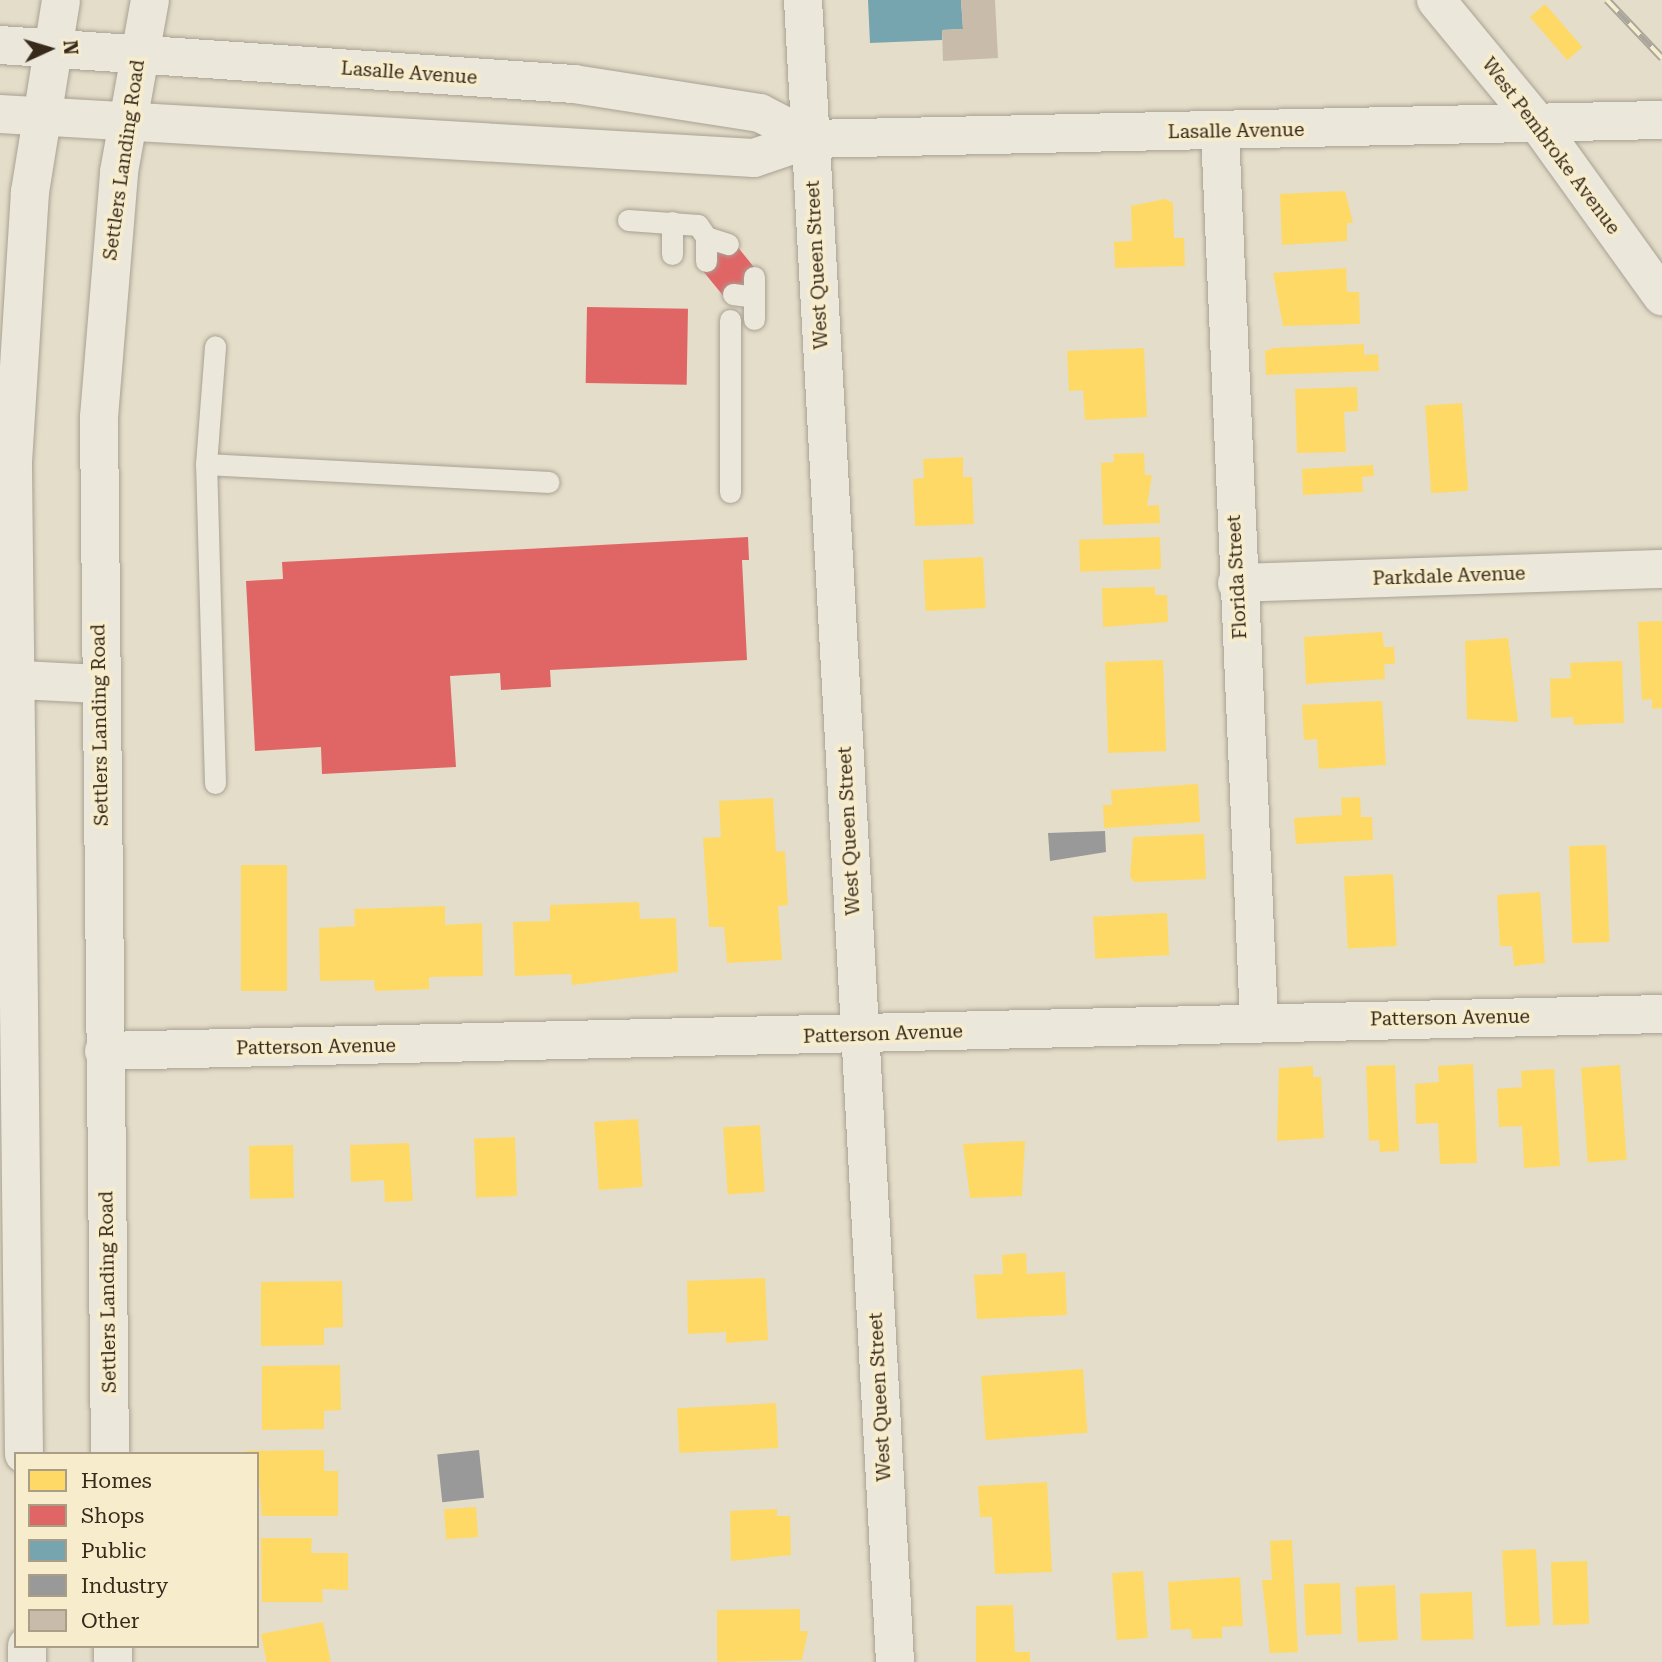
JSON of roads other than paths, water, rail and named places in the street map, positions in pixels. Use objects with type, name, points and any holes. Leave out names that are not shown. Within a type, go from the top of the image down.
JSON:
[{"type":"main road","points":[[24,1452],[8,679],[18,334],[40,117],[61,0]]},
{"type":"main road","name":"Settlers Landing Road","points":[[110,1452],[99,403],[126,123],[150,0]]},
{"type":"main road","name":"West Queen Street","points":[[803,0],[895,1662]]},
{"type":"main road","name":"West Pembroke Avenue","points":[[1436,0],[1539,125],[1662,296]]},
{"type":"main road","name":"Lasalle Avenue","points":[[0,45],[574,84],[760,113],[810,139]]},
{"type":"main road","name":"Lasalle Avenue","points":[[0,114],[754,158],[810,139],[1539,125],[1662,120]]},
{"type":"main road","name":"Florida Street","points":[[1220,132],[1237,583],[1259,1022]]},
{"type":"main road","name":"Parkdale Avenue","points":[[1237,583],[1662,569]]},
{"type":"main road","points":[[8,679],[100,684]]},
{"type":"main road","name":"Patterson Avenue","points":[[104,1051],[1662,1014]]},
{"type":"lane","points":[[628,219],[698,225],[706,237],[706,261]]},
{"type":"lane","points":[[672,222],[672,254]]},
{"type":"lane","points":[[706,237],[728,244]]},
{"type":"lane","points":[[747,289],[754,319]]},
{"type":"lane","points":[[730,320],[730,492]]},
{"type":"lane","points":[[215,346],[206,464],[215,783]]},
{"type":"lane","points":[[206,464],[549,482]]},
{"type":"railway","points":[[1607,0],[1662,58]]}]
